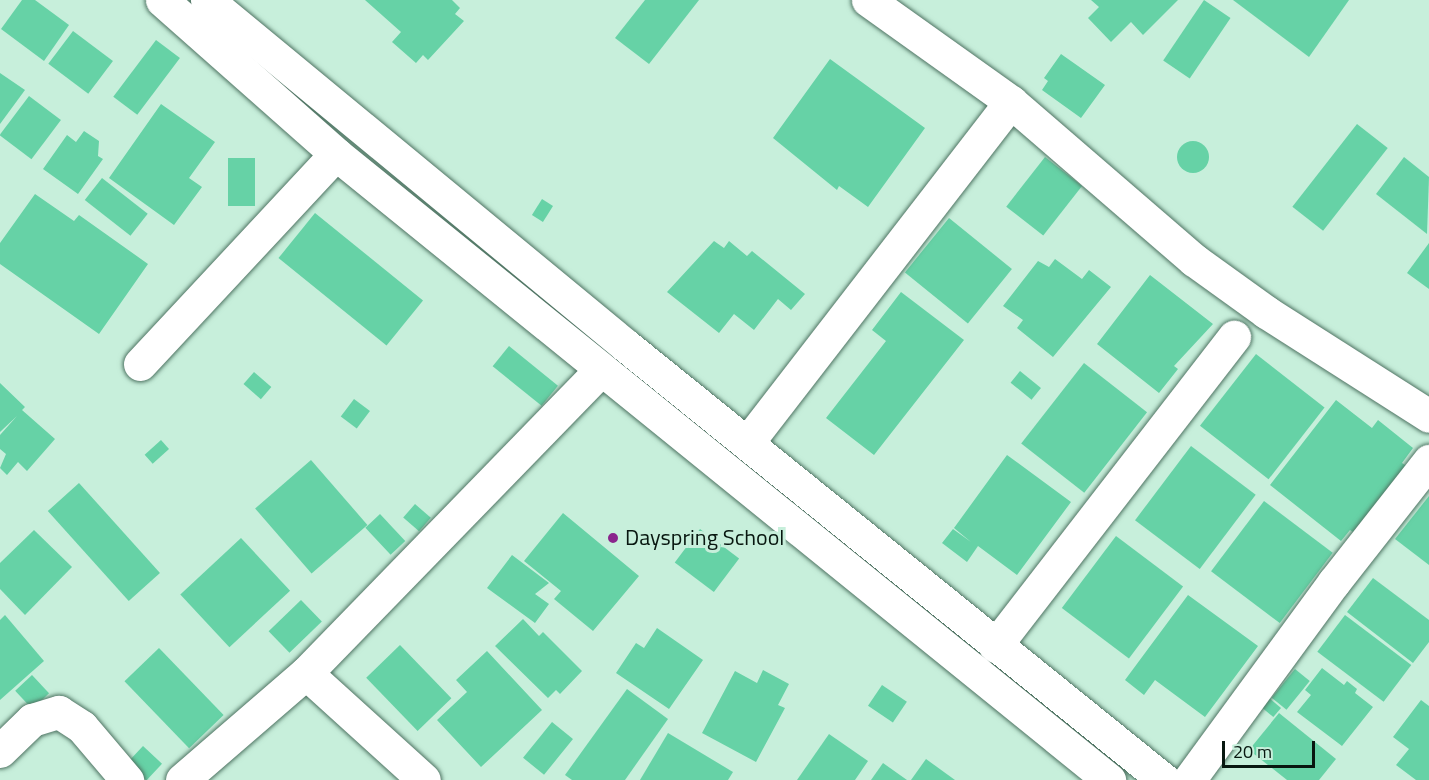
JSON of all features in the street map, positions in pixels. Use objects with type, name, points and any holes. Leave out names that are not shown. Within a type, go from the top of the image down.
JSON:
[{"type":"street","points":[[162,0],[336,154],[600,371],[1109,780]]},
{"type":"street","points":[[207,0],[995,646],[1164,780]]},
{"type":"street","points":[[868,0],[1011,102],[1194,260],[1266,312],[1429,416]]},
{"type":"street","points":[[747,443],[1011,102]]},
{"type":"street","points":[[140,364],[336,154]]},
{"type":"street","points":[[995,646],[1234,337]]},
{"type":"street","points":[[182,780],[306,673],[600,371]]},
{"type":"street","points":[[1189,780],[1334,582],[1429,461]]},
{"type":"street","points":[[306,673],[424,780]]},
{"type":"street","points":[[0,751],[32,720],[59,712],[82,727],[127,780]]},
{"type":"building","points":[[22,0],[35,0],[69,25],[44,61],[1,29]]},
{"type":"building","points":[[365,0],[452,0],[460,8],[455,14],[464,21],[428,60],[423,55],[416,63],[392,42],[401,32]]},
{"type":"building","points":[[645,0],[699,0],[649,64],[615,38]]},
{"type":"building","points":[[1091,0],[1178,0],[1143,35],[1131,22],[1111,42],[1088,18],[1099,7]]},
{"type":"building","points":[[1204,0],[1231,18],[1190,78],[1163,61]]},
{"type":"building","points":[[1233,0],[1349,0],[1309,57]]},
{"type":"building","points":[[73,31],[113,61],[88,94],[48,64]]},
{"type":"building","points":[[156,40],[180,58],[137,115],[113,97]]},
{"type":"building","points":[[1061,54],[1105,85],[1081,118],[1042,90],[1048,81],[1044,78]]},
{"type":"building","points":[[830,59],[925,128],[868,207],[839,186],[837,190],[773,138]]},
{"type":"building","points":[[0,73],[25,90],[0,124]]},
{"type":"building","points":[[29,96],[61,120],[31,159],[0,136]]},
{"type":"building","points":[[161,104],[215,142],[189,178],[202,187],[174,225],[109,178]]},
{"type":"building","points":[[1357,124],[1388,148],[1323,231],[1292,207]]},
{"type":"building","points":[[84,131],[99,141],[98,156],[103,159],[78,194],[43,169],[67,135],[76,142]]},
{"type":"building","points":[[1193,141],[1204,146],[1209,157],[1204,168],[1193,173],[1182,168],[1177,157],[1182,146]]},
{"type":"building","points":[[1045,157],[1082,186],[1043,236],[1006,207]]},
{"type":"building","points":[[1404,157],[1429,177],[1427,234],[1376,194]]},
{"type":"building","points":[[228,158],[255,158],[255,206],[228,206]]},
{"type":"building","points":[[102,178],[148,214],[130,236],[85,200]]},
{"type":"building","points":[[35,194],[74,221],[79,215],[148,264],[99,334],[0,264],[0,243]]},
{"type":"building","points":[[542,199],[553,206],[543,222],[532,215]]},
{"type":"building","points":[[315,213],[423,300],[387,346],[278,258]]},
{"type":"building","points":[[949,218],[1012,269],[968,323],[905,272]]},
{"type":"building","points":[[714,241],[724,248],[729,241],[747,256],[752,251],[805,294],[791,310],[778,299],[754,330],[734,314],[719,333],[667,292]]},
{"type":"building","points":[[1429,243],[1429,289],[1407,273]]},
{"type":"building","points":[[1055,259],[1082,279],[1089,270],[1111,287],[1053,357],[1017,328],[1023,320],[1003,306],[1038,261],[1049,267]]},
{"type":"building","points":[[1150,275],[1213,324],[1174,366],[1178,369],[1159,393],[1097,344]]},
{"type":"building","points":[[901,292],[964,340],[874,455],[826,418],[886,341],[872,330]]},
{"type":"building","points":[[509,346],[558,386],[542,406],[493,366]]},
{"type":"building","points":[[1256,354],[1325,408],[1269,479],[1200,426]]},
{"type":"building","points":[[1084,363],[1147,412],[1084,493],[1021,443]]},
{"type":"building","points":[[1020,371],[1041,388],[1032,400],[1011,383]]},
{"type":"building","points":[[254,372],[271,387],[261,399],[244,384]]},
{"type":"building","points":[[0,383],[25,407],[22,410],[55,439],[27,471],[18,462],[7,475],[0,468],[6,454],[0,449],[0,435],[17,416],[0,432]]},
{"type":"building","points":[[354,399],[370,411],[357,429],[341,417]]},
{"type":"building","points":[[1336,400],[1372,428],[1378,420],[1413,448],[1402,463],[1408,467],[1356,534],[1350,530],[1341,541],[1270,485]]},
{"type":"building","points":[[161,440],[169,449],[153,464],[145,455]]},
{"type":"building","points":[[1191,446],[1256,495],[1200,569],[1135,520]]},
{"type":"building","points":[[1007,455],[1071,502],[1017,575],[978,546],[967,562],[942,543],[953,529],[971,542],[954,528]]},
{"type":"building","points":[[311,460],[367,525],[312,573],[255,509]]},
{"type":"building","points":[[79,483],[160,573],[129,601],[48,511]]},
{"type":"building","points":[[1429,496],[1429,565],[1395,539]]},
{"type":"building","points":[[1264,501],[1333,553],[1280,623],[1211,571]]},
{"type":"building","points":[[415,504],[431,518],[419,531],[403,518]]},
{"type":"building","points":[[563,513],[639,576],[593,631],[554,599],[561,591],[524,561]]},
{"type":"building","points":[[380,514],[405,541],[391,555],[365,528]]},
{"type":"building","points":[[700,529],[739,558],[714,592],[675,563]]},
{"type":"building","points":[[34,530],[72,567],[25,615],[0,589],[0,563]]},
{"type":"building","points":[[1116,536],[1183,587],[1129,658],[1062,608]]},
{"type":"building","points":[[241,538],[290,591],[229,647],[180,595]]},
{"type":"building","points":[[512,555],[549,583],[535,594],[549,604],[535,623],[487,588]]},
{"type":"building","points":[[1373,578],[1429,620],[1429,642],[1413,663],[1347,612]]},
{"type":"building","points":[[1188,595],[1258,646],[1205,717],[1155,680],[1144,695],[1125,680]]},
{"type":"building","points":[[301,600],[322,622],[289,653],[269,631]]},
{"type":"building","points":[[5,615],[44,661],[0,700],[0,620]]},
{"type":"building","points":[[1345,615],[1411,665],[1384,702],[1317,652]]},
{"type":"building","points":[[523,619],[539,636],[543,632],[582,671],[560,694],[556,690],[548,698],[495,646]]},
{"type":"building","points":[[657,628],[703,660],[669,709],[616,673],[636,643],[644,648]]},
{"type":"building","points":[[400,645],[451,698],[418,731],[366,678]]},
{"type":"building","points":[[159,648],[224,715],[189,748],[124,681]]},
{"type":"building","points":[[487,651],[542,710],[481,767],[437,720],[467,692],[456,680]]},
{"type":"building","points":[[1322,668],[1344,685],[1347,681],[1357,689],[1355,693],[1373,707],[1342,746],[1297,712],[1311,695],[1305,690]]},
{"type":"building","points":[[1295,669],[1310,681],[1286,710],[1272,698]]},
{"type":"building","points":[[763,670],[789,684],[778,705],[785,708],[756,762],[702,733],[735,671],[757,683]]},
{"type":"building","points":[[32,675],[49,693],[32,709],[15,691]]},
{"type":"building","points":[[882,685],[907,702],[893,723],[868,706]]},
{"type":"building","points":[[627,689],[668,719],[625,780],[572,780],[565,775]]},
{"type":"building","points":[[1268,697],[1281,708],[1273,717],[1260,706]]},
{"type":"building","points":[[1421,700],[1429,706],[1429,780],[1416,780],[1396,765],[1409,749],[1393,737]]},
{"type":"building","points":[[1279,713],[1336,759],[1319,780],[1287,780],[1249,750]]},
{"type":"building","points":[[552,722],[573,739],[544,775],[523,758]]},
{"type":"building","points":[[668,733],[733,772],[728,780],[640,780]]},
{"type":"building","points":[[829,734],[868,761],[855,780],[797,780]]},
{"type":"building","points":[[143,746],[162,764],[146,780],[127,763]]},
{"type":"building","points":[[926,759],[955,780],[911,780]]},
{"type":"building","points":[[883,763],[907,780],[871,780]]},
{"type":"place","name":"Dayspring School","points":[[613,538]]}]
